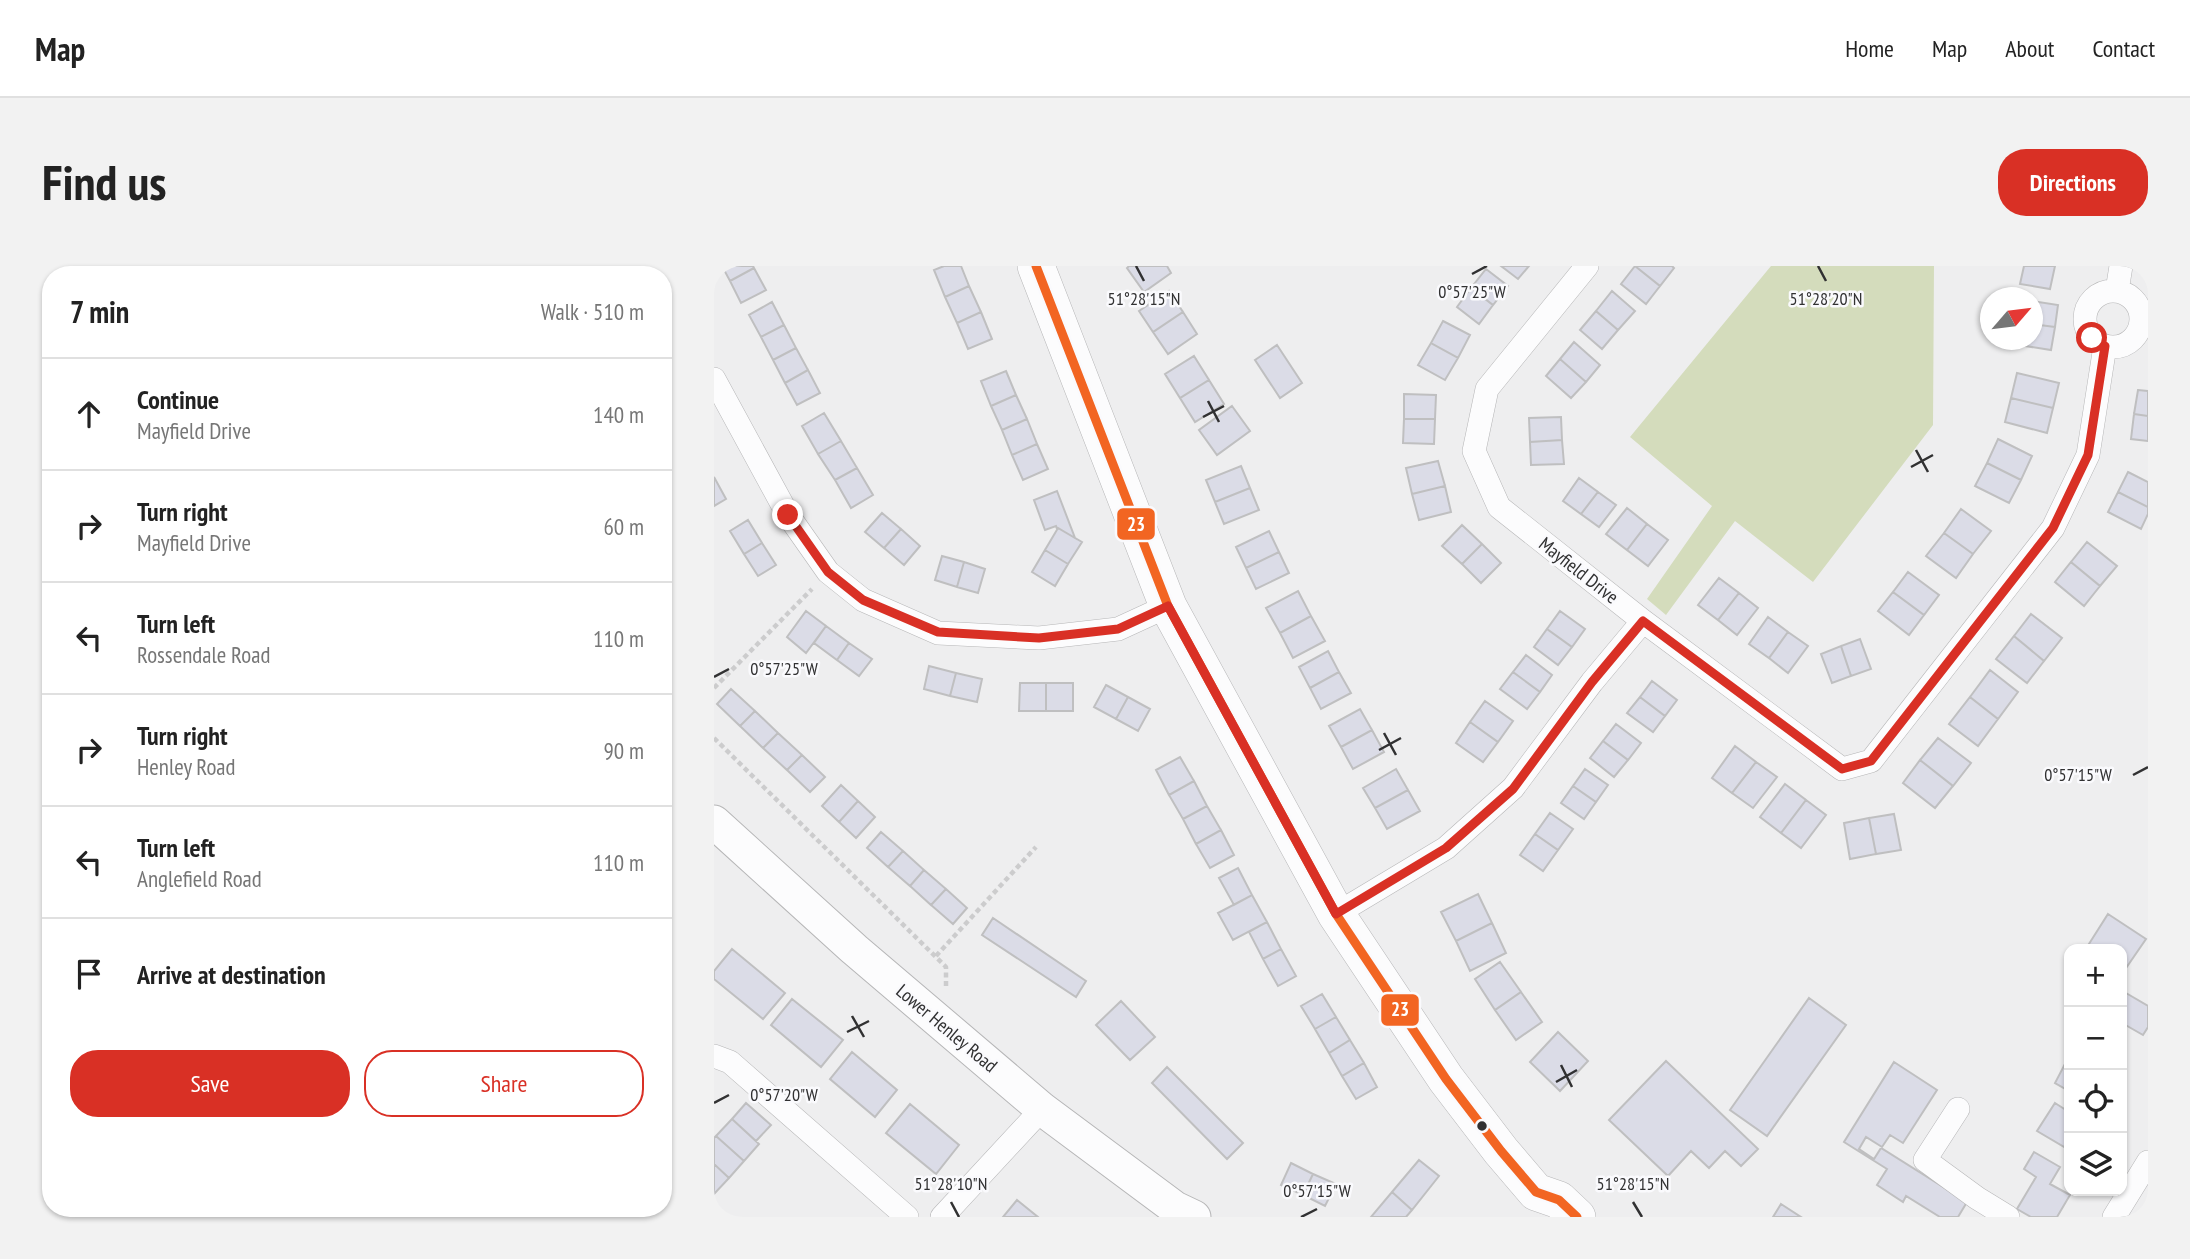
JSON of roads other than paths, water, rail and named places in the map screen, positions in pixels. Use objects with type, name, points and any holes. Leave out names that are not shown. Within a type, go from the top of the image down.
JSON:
[{"type":"main road","points":[[1036,266],[1168,606],[1336,914],[1446,1079],[1539,1204],[1559,1200],[1577,1217]]},
{"type":"main road","name":"Lower Henley Road","points":[[714,822],[854,949],[1042,1109],[1175,1208],[1194,1217]]},
{"type":"street","name":"Mayfield Drive","points":[[1587,266],[1488,389],[1474,451],[1499,507],[1643,621],[1842,769],[1871,761],[2053,528],[2088,455],[2105,346]]},
{"type":"street","points":[[2117,291],[2121,266]]},
{"type":"street","points":[[2117,291],[2127,294],[2135,302],[2141,321],[2134,336],[2127,342],[2118,346],[2105,346],[2092,338],[2087,331],[2085,316],[2087,307],[2098,295],[2117,291]]},
{"type":"street","points":[[714,379],[788,515],[828,572],[863,600],[938,632],[1039,638],[1118,629],[1168,606]]},
{"type":"street","points":[[1336,914],[1446,848],[1513,789],[1592,682],[1643,621]]},
{"type":"street","points":[[714,1056],[730,1062],[907,1217]]},
{"type":"street","points":[[942,1217],[1042,1109]]},
{"type":"street","points":[[1958,1110],[1925,1160],[2008,1217]]},
{"type":"street","points":[[2113,1217],[2148,1163]]}]
